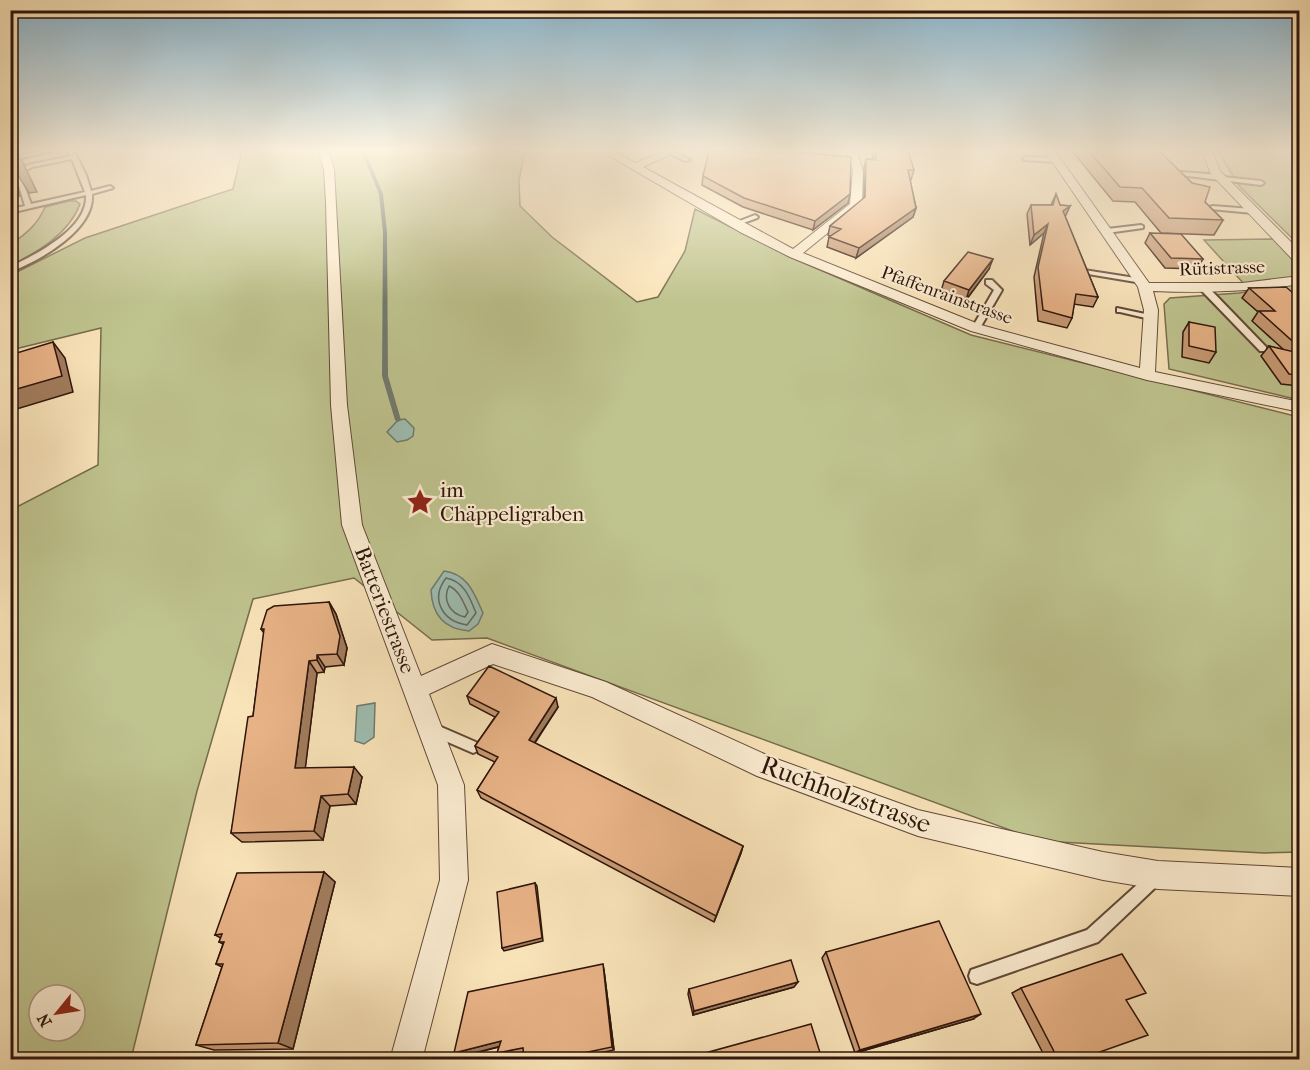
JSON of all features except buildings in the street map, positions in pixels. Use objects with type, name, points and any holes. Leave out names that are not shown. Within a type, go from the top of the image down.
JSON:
[{"type":"street","name":"Batteriestrasse","points":[[332,201],[339,405],[352,525],[373,584],[432,729],[451,785],[454,880],[406,1059]]},
{"type":"street","name":"Pfaffenrainstrasse","points":[[695,201],[794,254],[976,328],[1147,375],[1299,407]]},
{"type":"street","points":[[794,254],[856,205],[856,201]]},
{"type":"street","points":[[1086,201],[1144,284],[1150,317],[1147,375]]},
{"type":"street","name":"Rütistrasse","points":[[1243,201],[1299,259]]},
{"type":"street","name":"Rütistrasse","points":[[1144,284],[1205,289],[1262,287],[1299,280]]},
{"type":"street","name":"Ruchholzstrasse","points":[[416,689],[492,654],[598,689],[766,767],[918,824],[1103,866],[1158,875],[1299,882]]},
{"type":"lane","points":[[27,201],[29,207]]},
{"type":"lane","points":[[10,211],[53,201]]},
{"type":"lane","points":[[10,270],[47,249],[75,227],[89,201]]},
{"type":"lane","points":[[1212,208],[1253,211]]},
{"type":"lane","points":[[735,224],[755,217]]},
{"type":"lane","points":[[1107,231],[1141,227]]},
{"type":"lane","points":[[1084,272],[1144,284]]},
{"type":"lane","points":[[976,328],[998,290],[989,282]]},
{"type":"lane","points":[[1205,289],[1263,349]]},
{"type":"lane","points":[[1120,310],[1150,317]]},
{"type":"lane","points":[[432,729],[472,747]]},
{"type":"lane","points":[[977,976],[1092,936],[1158,875]]},
{"type":"green space","points":[[76,201],[80,204],[75,215],[60,233],[41,248],[11,266],[11,244],[31,228],[45,207]]},
{"type":"green space","points":[[197,201],[520,201],[520,206],[552,237],[637,302],[658,297],[685,251],[695,209],[790,257],[971,335],[1299,417],[1299,852],[1264,853],[1040,841],[487,638],[432,640],[354,578],[253,599],[197,791],[131,1059],[11,1060],[11,510],[98,465],[101,328],[11,350],[11,275],[85,238]]},
{"type":"green space","points":[[1254,201],[1299,201],[1299,245]]},
{"type":"green space","points":[[1275,239],[1299,264],[1299,276],[1245,285],[1204,240]]},
{"type":"green space","points":[[1299,283],[1299,400],[1169,369],[1164,304],[1170,298],[1239,293]]},
{"type":"water","points":[[405,419],[414,428],[413,436],[397,442],[387,432],[398,420]]},
{"type":"water","points":[[444,571],[465,580],[483,613],[478,624],[469,631],[446,624],[434,607],[431,590]]},
{"type":"water","points":[[375,703],[374,737],[364,744],[355,741],[357,706]]},
{"type":"waterway","points":[[382,201],[385,232],[385,376],[398,420]]},
{"type":"place","name":"im Chäppeligraben","points":[[420,502]]}]
